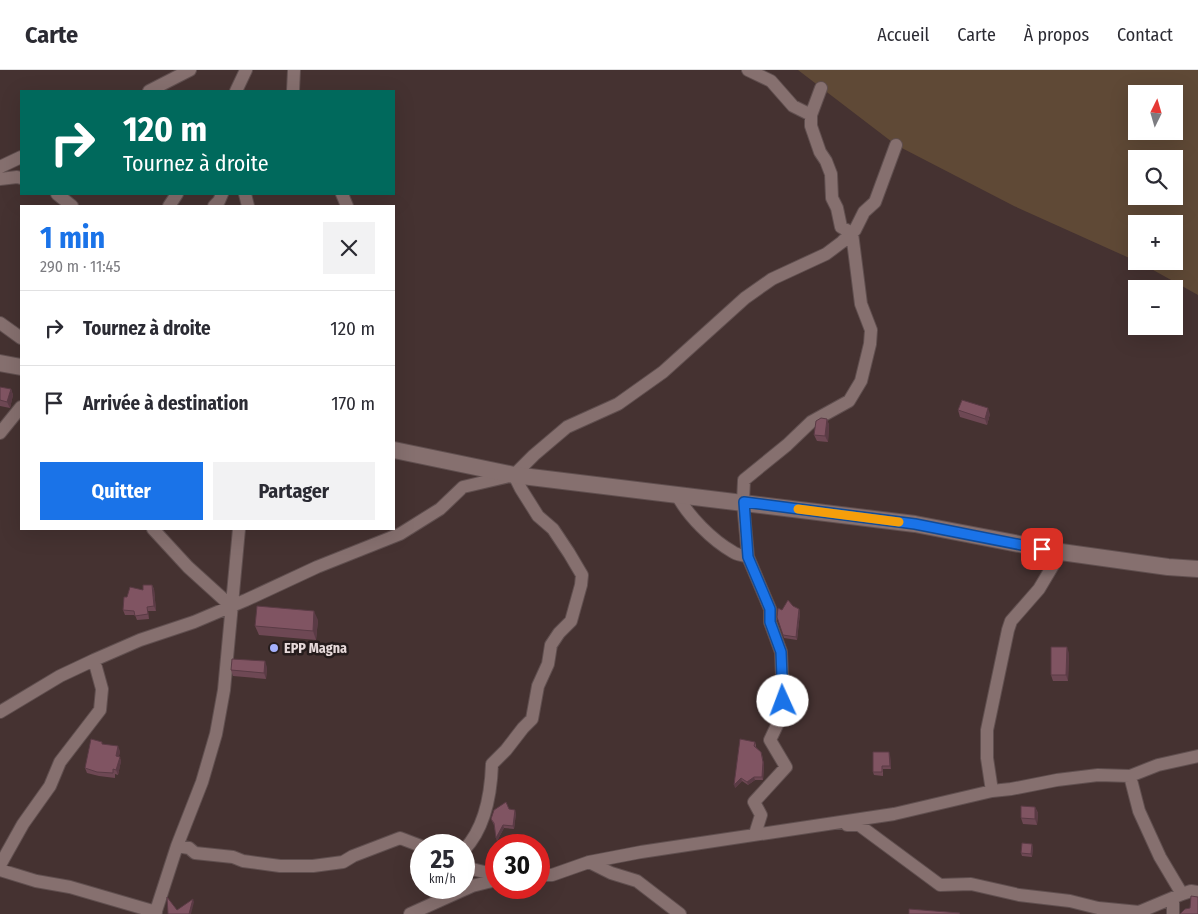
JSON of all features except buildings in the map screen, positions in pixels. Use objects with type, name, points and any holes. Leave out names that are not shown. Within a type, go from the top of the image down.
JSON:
[{"type":"street","points":[[151,90],[190,70]]},
{"type":"street","points":[[236,90],[246,70]]},
{"type":"street","points":[[293,90],[294,70]]},
{"type":"street","points":[[748,70],[771,81],[793,106],[810,115]]},
{"type":"street","points":[[821,88],[810,115],[810,126],[831,174],[832,198],[837,208],[841,226],[852,233]]},
{"type":"street","points":[[0,712],[60,676],[94,660],[140,640],[194,622],[317,567],[400,534],[440,509],[463,487],[514,475],[567,427],[618,404],[663,372],[745,298],[772,279],[826,254],[852,233],[864,212],[875,202],[896,145]]},
{"type":"street","points":[[0,167],[20,157]]},
{"type":"street","points":[[0,179],[20,178]]},
{"type":"street","points":[[58,195],[71,205]]},
{"type":"street","points":[[756,834],[761,815],[754,802],[786,766],[770,740],[779,721],[783,701],[781,652],[770,622],[770,609],[748,557],[744,480],[787,445],[811,422],[849,401],[861,381],[870,344],[871,330],[861,304],[852,233]]},
{"type":"street","points":[[0,322],[20,337]]},
{"type":"street","points":[[0,363],[20,367]]},
{"type":"street","points":[[0,433],[20,408]]},
{"type":"street","points":[[395,450],[514,475],[915,524],[1061,552],[1168,567],[1198,569]]},
{"type":"street","points":[[475,835],[482,824],[492,764],[532,719],[538,686],[548,664],[551,645],[559,633],[571,621],[582,585],[582,575],[569,553],[553,529],[538,516],[514,475]]},
{"type":"street","points":[[677,495],[690,515],[710,534],[734,553],[748,557]]},
{"type":"street","points":[[154,530],[188,567],[231,606]]},
{"type":"street","points":[[0,870],[36,881],[70,887],[156,913],[177,846],[202,782],[216,734],[224,690],[240,530]]},
{"type":"street","points":[[992,791],[986,758],[987,730],[1008,630],[1011,621],[1039,589],[1061,552]]},
{"type":"street","points":[[0,865],[23,824],[50,786],[60,762],[100,710],[102,689],[94,660]]},
{"type":"street","points":[[550,875],[590,862],[756,834],[894,814],[992,791],[1098,775],[1130,776],[1158,765],[1198,756]]},
{"type":"street","points":[[1130,776],[1139,811],[1177,896],[1173,914]]},
{"type":"street","points":[[830,824],[859,826],[940,885],[971,884],[1019,895],[1070,901],[1098,908],[1138,912],[1191,891],[1198,892]]},
{"type":"street","points":[[177,846],[189,848],[195,853],[233,857],[243,861],[280,866],[300,866],[342,862],[400,838],[410,842]]},
{"type":"street","points":[[590,862],[611,873],[637,881],[680,914]]},
{"type":"street","points":[[410,914],[472,886],[485,883]]},
{"type":"shaded area","points":[[798,70],[1198,70],[1198,295],[1183,287],[1183,280],[1171,280],[1153,270],[1183,270],[1183,215],[1128,215],[1128,257],[1014,206],[896,145]]},
{"type":"slow traffic","points":[[798,509],[899,522]]},
{"type":"place","name":"EPP Magna","points":[[274,648]]},
{"type":"route","points":[[783,701],[781,652],[770,622],[770,609],[748,557],[744,502],[915,524],[1042,549]]}]
